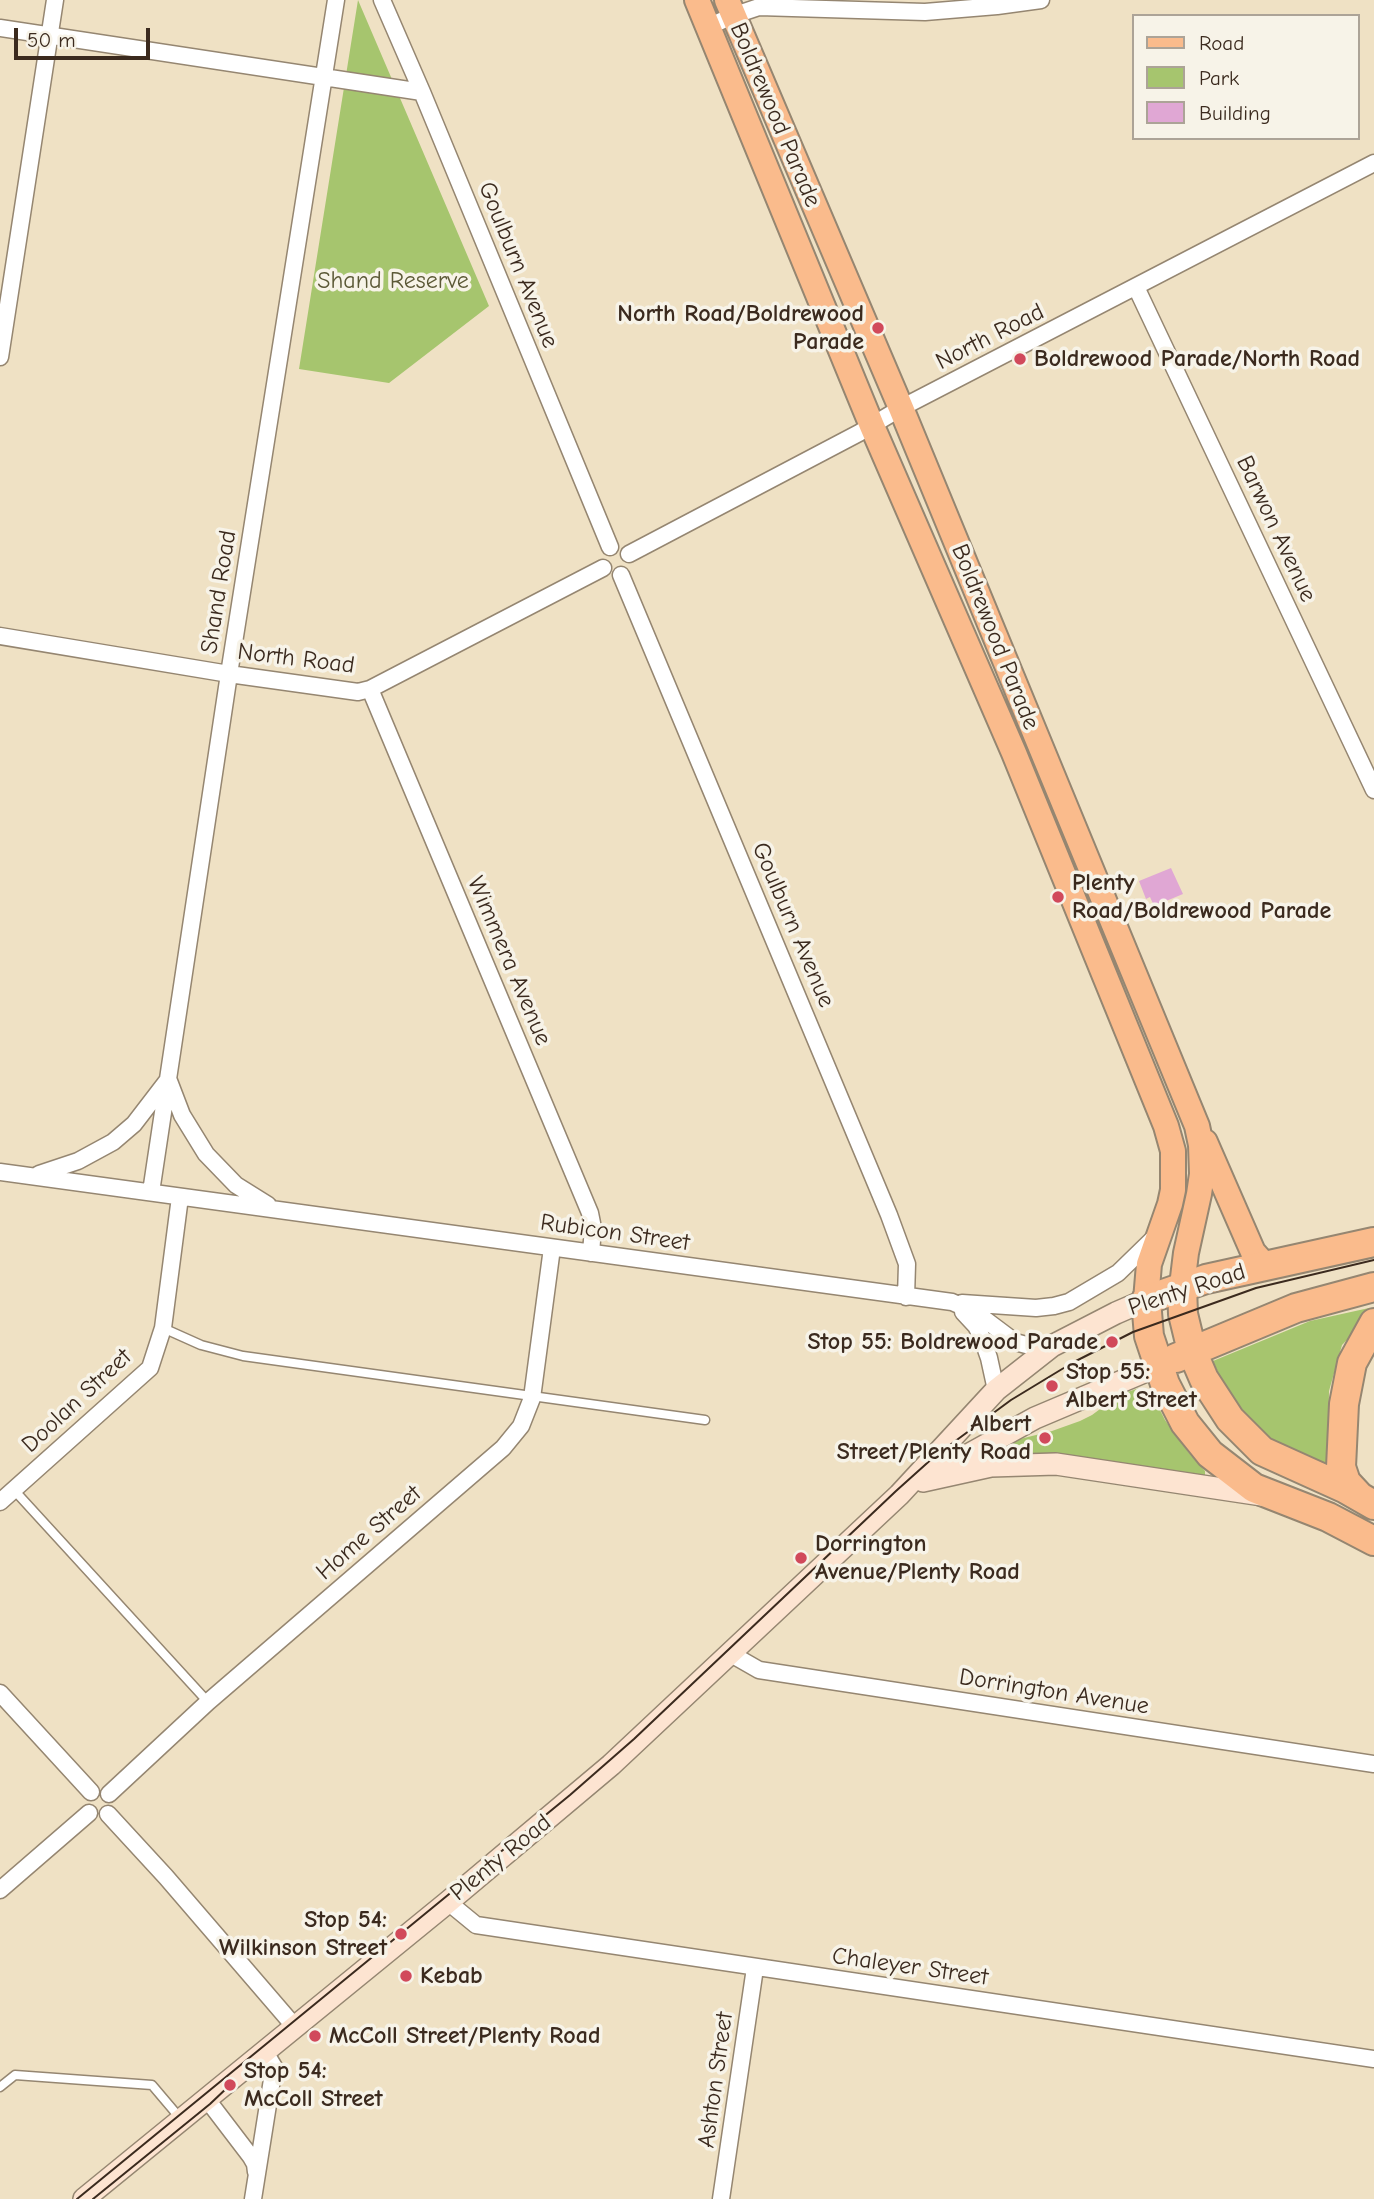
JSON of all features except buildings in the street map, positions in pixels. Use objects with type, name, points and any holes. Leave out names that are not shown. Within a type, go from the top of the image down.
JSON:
[{"type":"highway","name":"Plenty Road","points":[[1146,1300],[1182,1286],[1374,1242]]},
{"type":"highway","points":[[1182,1286],[1183,1314],[1199,1370],[1222,1409],[1239,1429],[1262,1451],[1366,1500]]},
{"type":"highway","name":"Plenty Road","points":[[1158,1366],[1296,1308],[1374,1287]]},
{"type":"highway","points":[[1146,1300],[1149,1336],[1158,1366],[1175,1405],[1201,1444],[1221,1464],[1254,1488],[1328,1517],[1374,1541]]},
{"type":"highway","points":[[1366,1500],[1348,1486],[1342,1473],[1344,1404],[1352,1363],[1374,1323]]},
{"type":"main road","name":"Boldrewood Parade","points":[[697,0],[873,426],[1014,753],[1170,1138],[1174,1176],[1170,1204],[1149,1264],[1146,1300]]},
{"type":"main road","name":"Boldrewood Parade","points":[[729,8],[901,408],[1197,1126],[1202,1174],[1182,1286]]},
{"type":"main road","points":[[1014,753],[1038,742]]},
{"type":"main road","points":[[1197,1126],[1253,1252],[1270,1265]]},
{"type":"main road","name":"Plenty Road","points":[[84,2199],[592,1782],[899,1495],[996,1390],[1045,1350],[1146,1300]]},
{"type":"main road","name":"Plenty Road","points":[[899,1495],[1035,1418],[1158,1366]]},
{"type":"main road","points":[[923,1481],[991,1466],[1056,1464],[1232,1489],[1278,1499]]},
{"type":"street","points":[[0,357],[55,0]]},
{"type":"street","name":"Shand Road","points":[[151,1192],[229,674],[336,0]]},
{"type":"street","name":"Goulburn Avenue","points":[[382,0],[610,547]]},
{"type":"street","points":[[708,27],[729,8],[925,12],[1041,0]]},
{"type":"street","points":[[0,28],[422,92]]},
{"type":"street","name":"North Road","points":[[629,554],[873,426],[901,408],[1374,163]]},
{"type":"street","name":"Barwon Avenue","points":[[1136,287],[1374,790]]},
{"type":"street","points":[[610,547],[623,548],[629,554],[629,567],[621,575],[609,574],[603,568],[602,554],[610,547]]},
{"type":"street","name":"North Road","points":[[0,636],[229,674],[358,692],[370,689],[603,568]]},
{"type":"street","name":"Goulburn Avenue","points":[[621,575],[889,1215],[906,1264],[906,1297]]},
{"type":"street","name":"Wimmera Avenue","points":[[370,689],[590,1213],[593,1228],[591,1253]]},
{"type":"street","name":"Rubicon Street","points":[[32,1176],[88,1157],[120,1137],[169,1079]]},
{"type":"street","name":"Rubicon Street","points":[[169,1079],[186,1125],[214,1163],[246,1192],[284,1211]]},
{"type":"street","name":"Rubicon Street","points":[[0,1172],[946,1302],[1026,1308],[1049,1307],[1079,1297],[1113,1276]]},
{"type":"street","name":"Doolan Street","points":[[0,1502],[150,1368],[163,1328],[180,1197]]},
{"type":"street","name":"Boldrewood Parade","points":[[1113,1276],[1140,1254],[1159,1232]]},
{"type":"street","name":"Home Street","points":[[109,1794],[208,1702],[503,1448],[521,1426],[531,1398],[552,1248]]},
{"type":"street","name":"Rubicon Street","points":[[946,1302],[975,1312],[1015,1342],[1045,1350]]},
{"type":"street","name":"Rubicon Street","points":[[946,1302],[961,1310],[976,1326],[989,1358],[996,1390]]},
{"type":"street","name":"Dorrington Avenue","points":[[731,1654],[759,1670],[1374,1764]]},
{"type":"street","points":[[0,1693],[91,1792]]},
{"type":"street","points":[[102,1790],[109,1794],[113,1806],[108,1814],[100,1818],[89,1813],[85,1800],[91,1792],[102,1790]]},
{"type":"street","points":[[0,1890],[89,1813]]},
{"type":"street","points":[[108,1814],[295,2027]]},
{"type":"street","name":"Chaleyer Street","points":[[447,1902],[475,1926],[1374,2059]]},
{"type":"street","name":"Ashton Street","points":[[721,2199],[755,1968]]},
{"type":"street","points":[[253,2199],[274,2067],[265,2052]]},
{"type":"street","points":[[206,2098],[251,2157],[257,2174]]},
{"type":"lane","points":[[163,1328],[201,1345],[243,1356],[705,1420]]},
{"type":"lane","points":[[14,1490],[208,1702]]},
{"type":"lane","points":[[0,2087],[15,2075],[152,2085],[182,2119]]},
{"type":"green space","name":"Shand Reserve","points":[[358,0],[489,306],[389,383],[299,369]]},
{"type":"green space","points":[[1374,1309],[1374,1312],[1342,1345],[1329,1391],[1328,1472],[1270,1442],[1227,1392],[1213,1361],[1310,1321]]},
{"type":"green space","points":[[1139,1388],[1143,1398],[1152,1394],[1165,1420],[1205,1471],[1205,1476],[1075,1456],[997,1457],[996,1451],[1020,1439],[1080,1421],[1119,1395]]},
{"type":"tram line","points":[[77,2199],[570,1795],[634,1739],[935,1456],[1011,1400],[1072,1363],[1133,1332],[1256,1288],[1374,1260]]},
{"type":"tram line","points":[[93,2199],[230,2085]]},
{"type":"place","name":"North Road/Boldrewood Parade","points":[[878,328]]},
{"type":"place","name":"Boldrewood Parade/North Road","points":[[1020,359]]},
{"type":"place","name":"Plenty Road/Boldrewood Parade","points":[[1058,897]]},
{"type":"place","name":"Stop 55: Boldrewood Parade","points":[[1112,1342]]},
{"type":"place","name":"Stop 55: Albert Street","points":[[1052,1386]]},
{"type":"place","name":"Albert Street/Plenty Road","points":[[1045,1438]]},
{"type":"place","name":"Dorrington Avenue/Plenty Road","points":[[801,1558]]},
{"type":"place","name":"Stop 54: Wilkinson Street","points":[[401,1934]]},
{"type":"place","name":"Kebab","points":[[406,1976]]},
{"type":"place","name":"McColl Street/Plenty Road","points":[[315,2036]]},
{"type":"place","name":"Stop 54: McColl Street","points":[[230,2085]]}]
